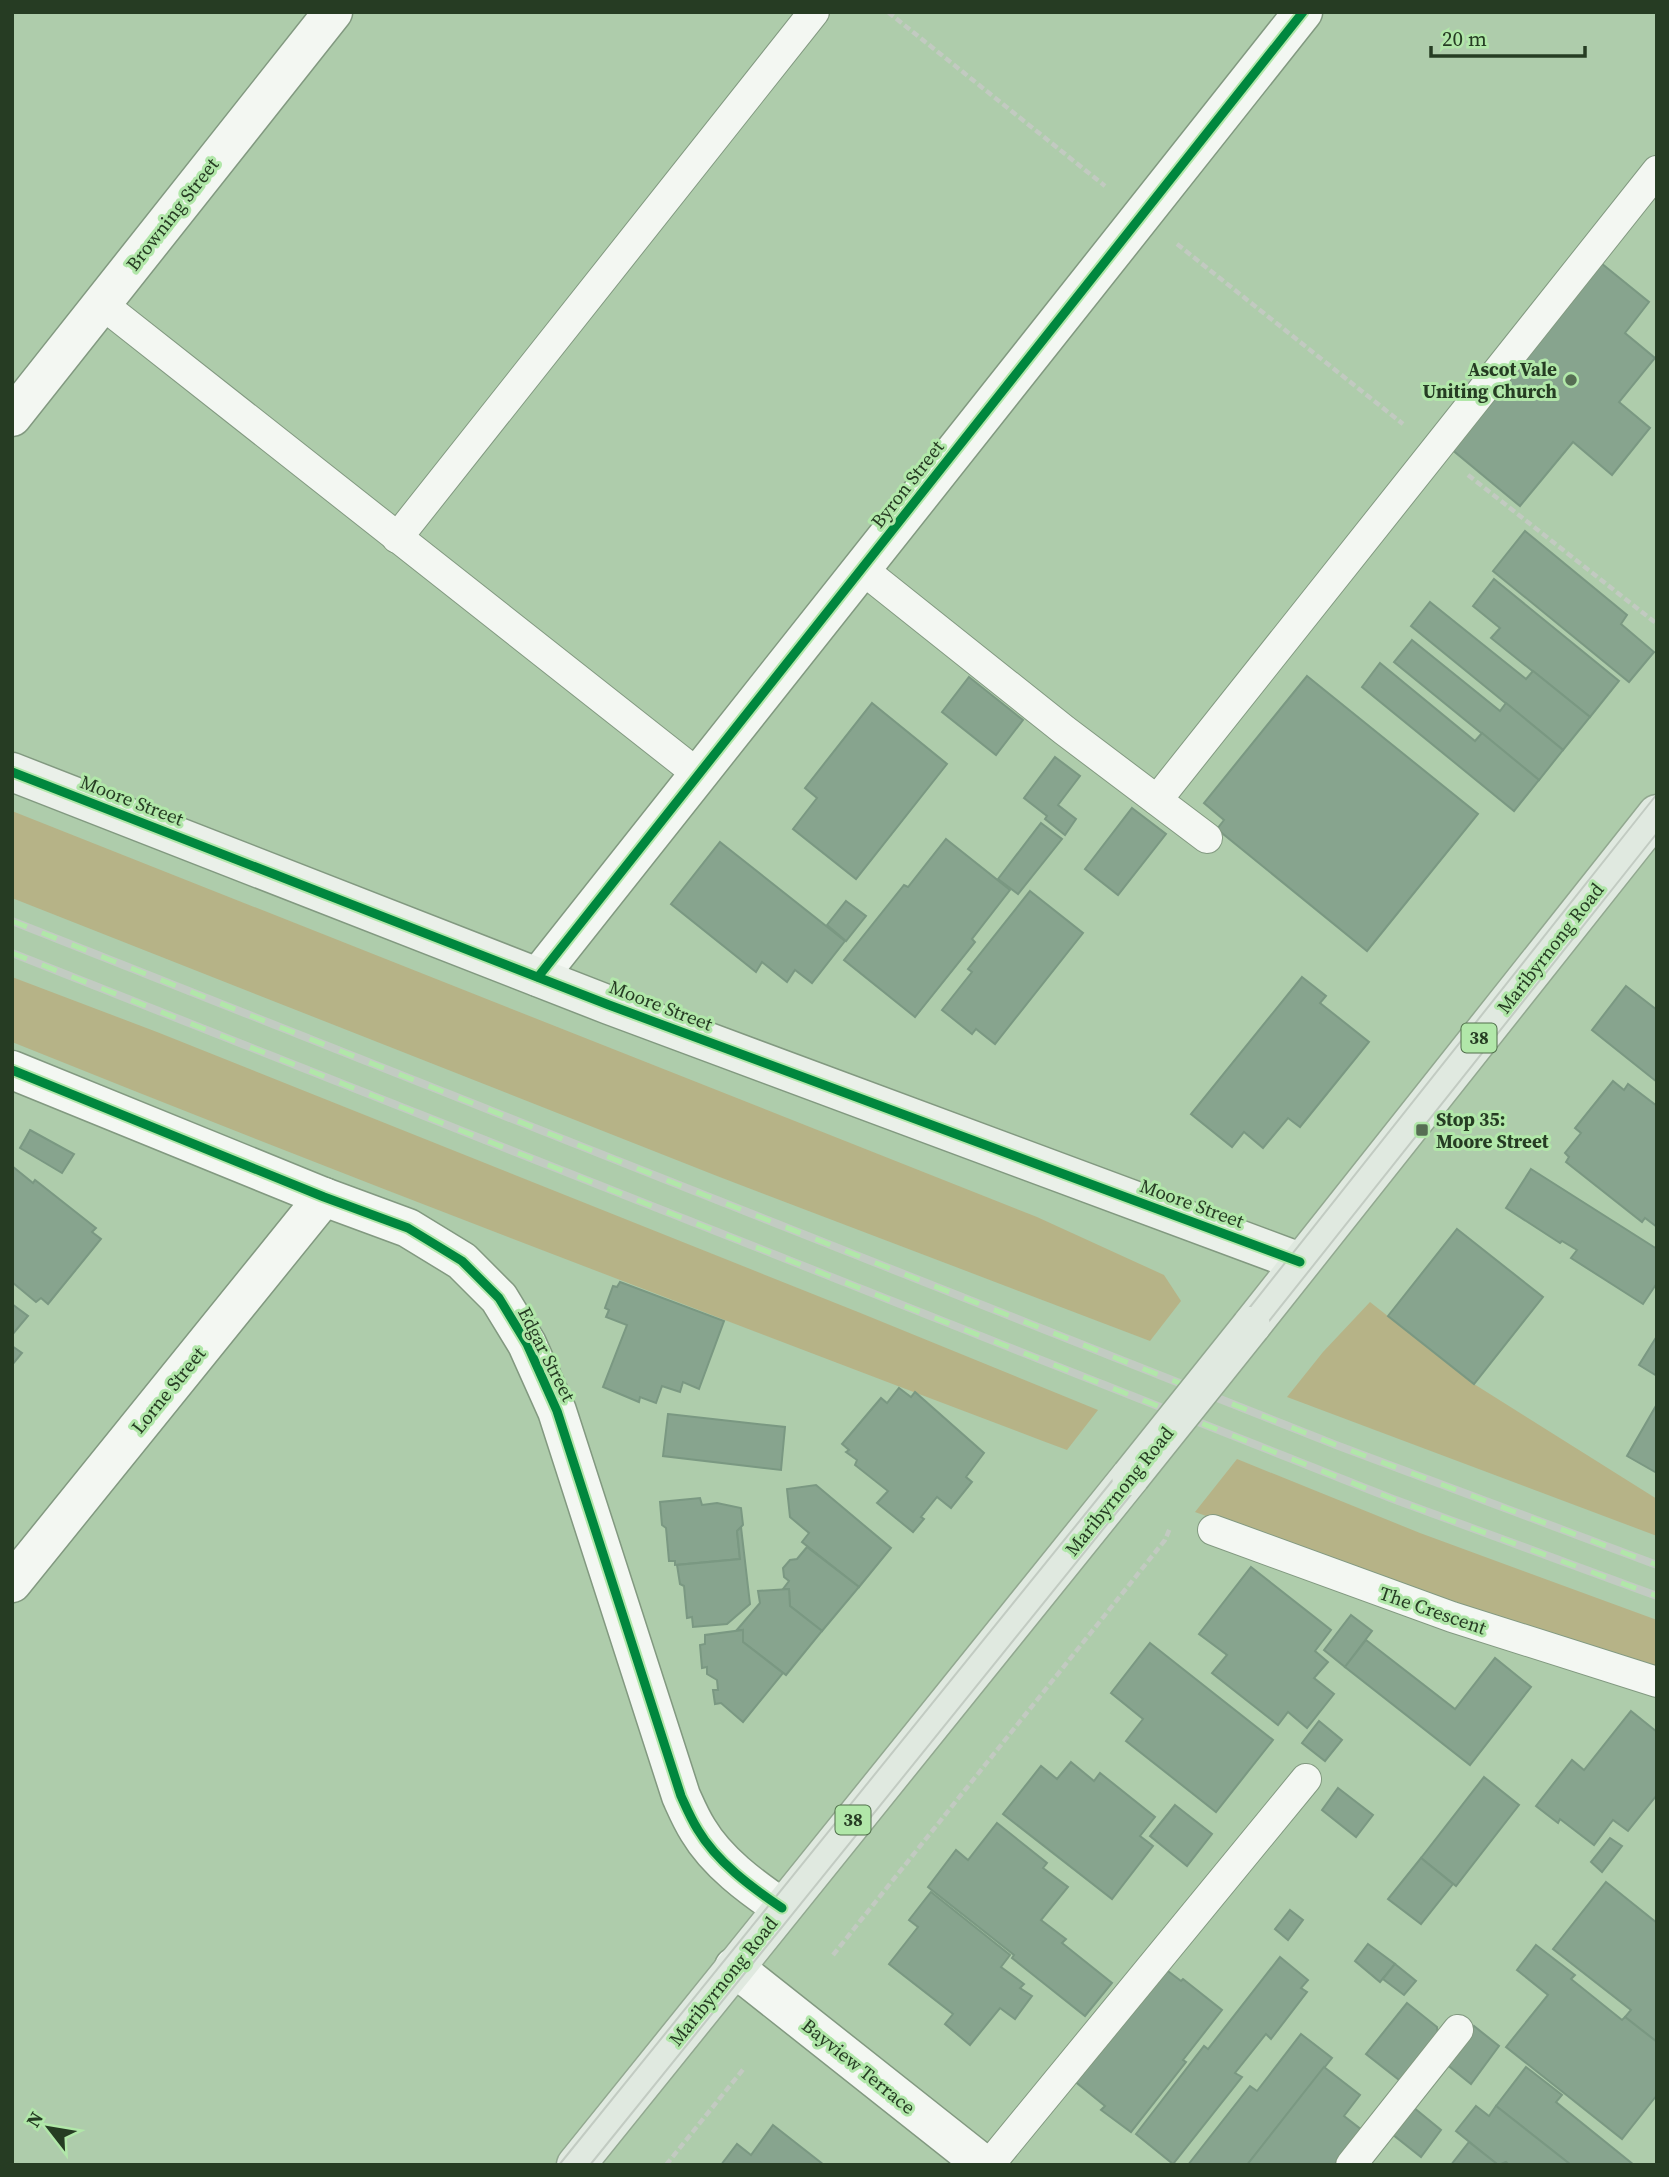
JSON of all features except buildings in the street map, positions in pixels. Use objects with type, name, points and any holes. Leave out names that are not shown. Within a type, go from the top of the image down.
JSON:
[{"type":"main road","name":"Maribyrnong Road","points":[[576,2165],[1131,1476],[1657,814]]},
{"type":"street","name":"Browning Street","points":[[12,417],[332,12]]},
{"type":"street","name":"Byron Street","points":[[538,977],[1303,12]]},
{"type":"street","name":"Moore Street","points":[[12,772],[538,977],[1300,1262]]},
{"type":"street","name":"Edgar Street","points":[[12,1070],[324,1197],[408,1228],[462,1261],[499,1298],[527,1344],[557,1411],[681,1796],[698,1831],[718,1856],[740,1877],[782,1908]]},
{"type":"street","name":"Lorne Street","points":[[12,1583],[324,1197]]},
{"type":"street","name":"Bayview Terrace","points":[[734,1967],[984,2165]]},
{"type":"lane","points":[[397,538],[814,12]]},
{"type":"lane","points":[[1157,800],[1657,171]]},
{"type":"lane","points":[[102,304],[699,775]]},
{"type":"lane","points":[[862,569],[1064,730],[1207,838]]},
{"type":"lane","name":"The Crescent","points":[[1213,1530],[1452,1617],[1657,1682]]},
{"type":"lane","points":[[989,2165],[1306,1779]]},
{"type":"lane","points":[[1351,2165],[1458,2030]]},
{"type":"path","points":[[888,12],[1657,624]]},
{"type":"path","points":[[833,1955],[1165,1540],[1176,1516]]},
{"type":"path","points":[[666,2165],[745,2067]]},
{"type":"shaded area","points":[[12,811],[1037,1217],[1164,1275],[1181,1301],[1150,1341],[717,1176],[12,898]]},
{"type":"shaded area","points":[[12,977],[157,1032],[1098,1410],[1067,1450],[143,1095],[12,1042]]},
{"type":"shaded area","points":[[1370,1302],[1474,1384],[1657,1499],[1657,1536],[1287,1397],[1323,1352]]},
{"type":"shaded area","points":[[1237,1459],[1420,1533],[1657,1620],[1657,1669],[1523,1629],[1195,1512]]},
{"type":"tram line","points":[[559,2165],[1120,1471],[1657,794]]},
{"type":"tram line","points":[[590,2165],[1142,1481],[1657,833]]},
{"type":"railway","points":[[12,921],[1336,1445],[1657,1565]]},
{"type":"railway","points":[[12,953],[1393,1499],[1657,1596]]},
{"type":"cycle path","points":[[538,977],[1303,12]]},
{"type":"cycle path","points":[[12,772],[609,1005],[1300,1262]]},
{"type":"cycle path","points":[[12,1070],[324,1197],[408,1228],[462,1261],[499,1298],[527,1344],[557,1411],[687,1809],[695,1826],[715,1853],[747,1883],[782,1908]]},
{"type":"place","name":"Ascot Vale Uniting Church","points":[[1571,380]]},
{"type":"place","name":"Stop 35: Moore Street","points":[[1422,1130]]}]
